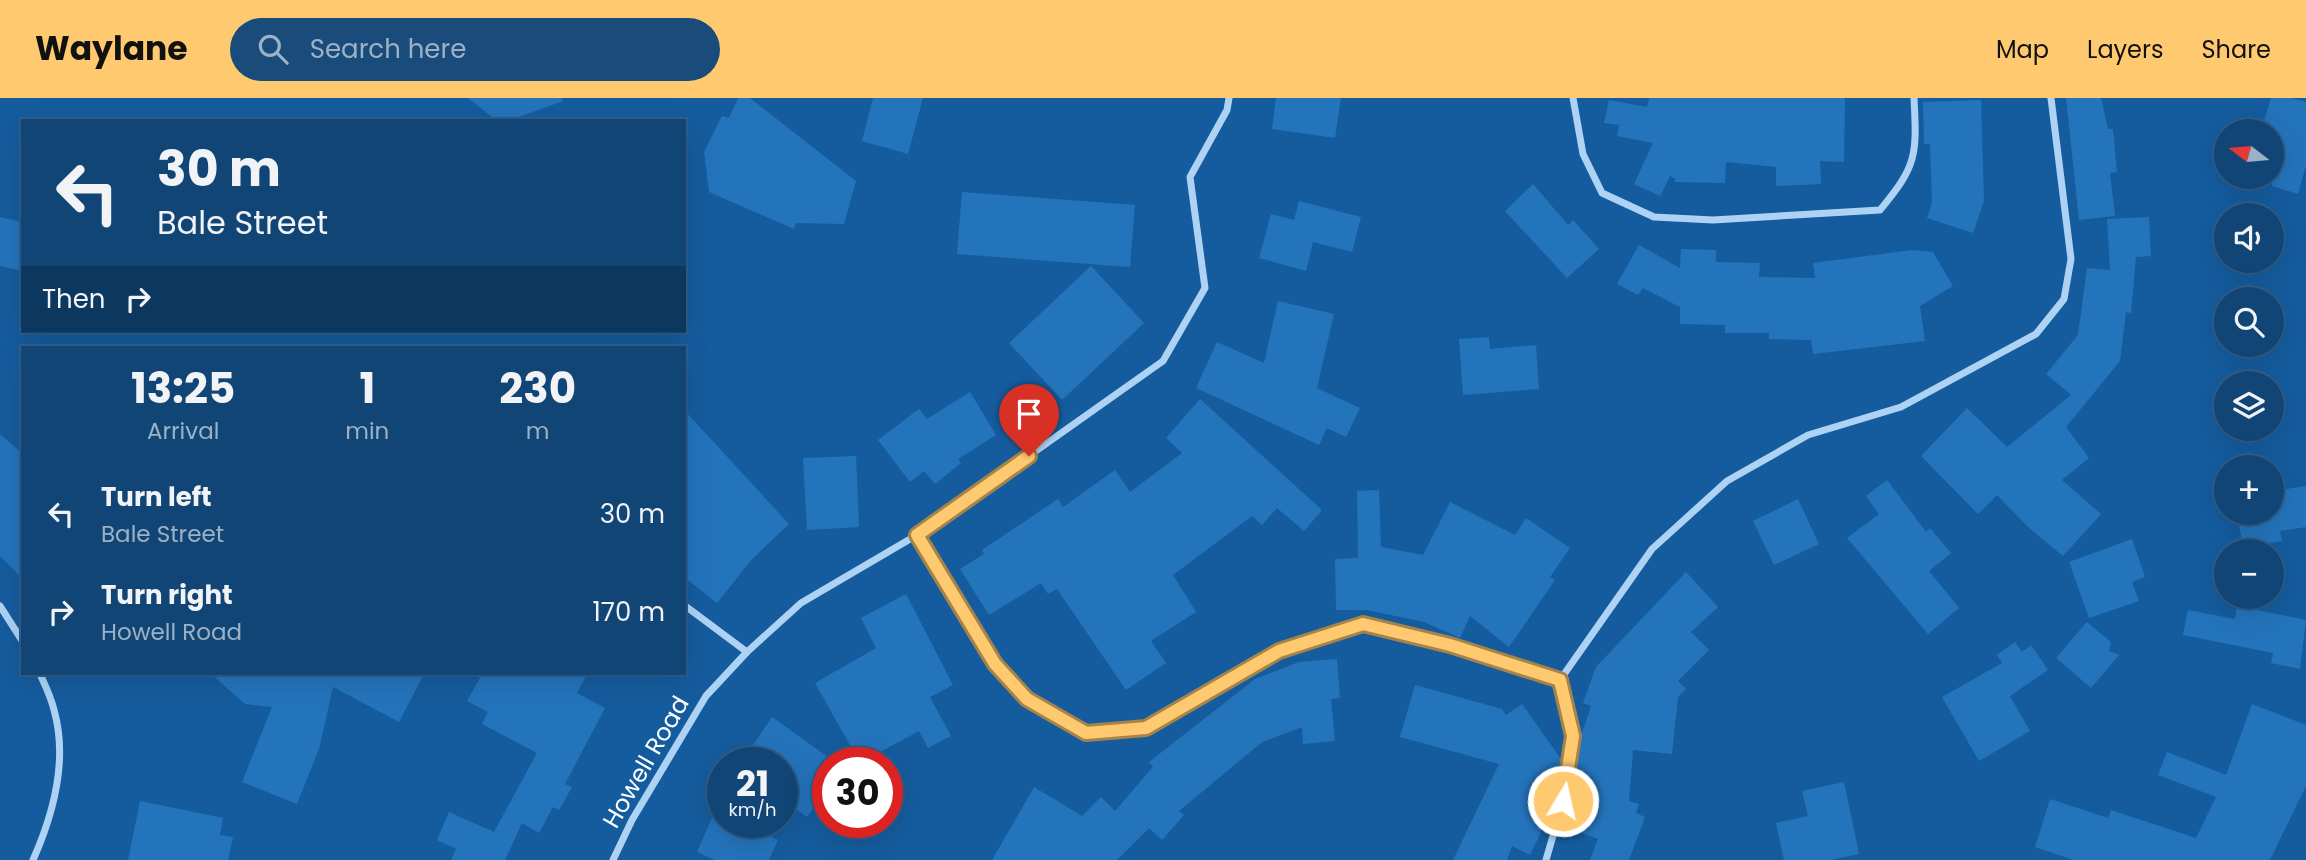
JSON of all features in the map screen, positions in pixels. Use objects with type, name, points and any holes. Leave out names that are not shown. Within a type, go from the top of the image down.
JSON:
[{"type":"street","name":"Howell Road","points":[[613,860],[632,820],[706,696],[747,652],[801,603],[917,535],[1163,361],[1205,288],[1190,177],[1227,110],[1229,98]]},
{"type":"street","points":[[1573,98],[1583,154],[1602,193],[1654,217],[1713,220],[1880,210],[1906,179],[1916,144],[1914,98]]},
{"type":"street","points":[[1546,860],[1563,801],[1573,736],[1560,680],[1653,549],[1727,481],[1808,435],[1901,407],[2036,334],[2064,299],[2071,259],[2051,98]]},
{"type":"street","points":[[917,535],[995,664],[1027,699],[1086,733],[1146,728],[1279,651],[1363,624],[1450,645],[1560,680]]},
{"type":"street","points":[[0,606],[21,639]]},
{"type":"street","points":[[686,606],[747,652]]},
{"type":"street","points":[[33,860],[46,832],[60,768],[55,711],[40,675]]},
{"type":"building","points":[[468,98],[562,98],[563,101],[514,119],[494,119]]},
{"type":"building","points":[[738,98],[750,98],[856,181],[844,224],[796,223],[794,229],[709,192],[704,152],[722,116],[729,118]]},
{"type":"building","points":[[873,98],[923,98],[908,154],[862,141]]},
{"type":"building","points":[[1276,98],[1341,98],[1335,138],[1272,129]]},
{"type":"building","points":[[1649,98],[1845,98],[1844,162],[1820,161],[1821,184],[1776,186],[1776,167],[1726,162],[1725,183],[1674,182],[1676,179],[1670,176],[1660,196],[1634,184],[1653,143],[1617,136],[1619,125],[1604,123],[1609,100],[1647,107]]},
{"type":"building","points":[[2066,98],[2101,98],[2108,129],[2113,129],[2117,172],[2110,173],[2115,216],[2079,220]]},
{"type":"building","points":[[2271,98],[2292,98],[2306,102],[2306,165],[2298,194],[2282,189],[2284,189],[2284,119],[2265,119]]},
{"type":"building","points":[[1981,100],[1984,201],[1973,233],[1927,218],[1932,203],[1930,144],[1924,144],[1923,102]]},
{"type":"building","points":[[1533,184],[1568,225],[1573,220],[1599,249],[1567,278],[1505,211]]},
{"type":"building","points":[[962,192],[1135,205],[1130,267],[957,254]]},
{"type":"building","points":[[1299,201],[1361,217],[1352,252],[1313,242],[1306,271],[1259,258],[1271,214],[1294,220]]},
{"type":"building","points":[[0,217],[21,222],[21,271],[0,266]]},
{"type":"building","points":[[2149,217],[2151,256],[2136,257],[2131,313],[2126,312],[2120,361],[2066,427],[2089,458],[2062,480],[2101,514],[2063,556],[2029,528],[1997,495],[1978,514],[1921,456],[1967,408],[2007,447],[2071,395],[2046,374],[2078,335],[2087,268],[2110,270],[2107,219]]},
{"type":"building","points":[[1639,245],[1680,268],[1681,249],[1716,250],[1716,262],[1760,263],[1759,277],[1815,278],[1813,263],[1912,250],[1933,252],[1953,286],[1920,306],[1925,341],[1813,354],[1811,340],[1769,339],[1769,333],[1725,333],[1725,325],[1680,324],[1680,307],[1643,288],[1638,295],[1617,284]]},
{"type":"building","points":[[1091,266],[1144,323],[1062,400],[1009,343]]},
{"type":"building","points":[[1278,301],[1334,314],[1317,388],[1360,408],[1346,437],[1327,428],[1319,445],[1196,388],[1217,342],[1264,363]]},
{"type":"building","points":[[1489,337],[1490,349],[1536,345],[1539,389],[1463,395],[1459,339]]},
{"type":"building","points":[[970,392],[996,435],[958,459],[961,463],[935,484],[924,471],[910,482],[878,440],[919,409],[927,419]]},
{"type":"building","points":[[1200,399],[1322,510],[1304,531],[1277,508],[1262,525],[1252,516],[1173,575],[1196,612],[1151,641],[1166,663],[1126,690],[1057,589],[1048,594],[1041,583],[989,615],[960,569],[984,554],[982,550],[1058,499],[1063,507],[1115,470],[1130,492],[1182,453],[1166,438]]},
{"type":"building","points":[[686,412],[789,524],[752,559],[717,603],[686,579]]},
{"type":"building","points":[[0,434],[21,452],[21,577],[0,556]]},
{"type":"building","points":[[856,456],[859,527],[807,530],[803,458]]},
{"type":"building","points":[[1887,480],[1926,532],[1930,528],[1951,553],[1929,571],[1959,608],[1928,634],[1847,538],[1879,514],[1866,496]]},
{"type":"building","points":[[2306,486],[2306,527],[2280,531],[2282,539],[2242,539],[2239,525],[2284,525],[2284,489]]},
{"type":"building","points":[[1379,490],[1381,547],[1423,555],[1450,502],[1515,535],[1526,518],[1570,548],[1550,577],[1555,580],[1509,647],[1470,616],[1460,638],[1424,622],[1367,610],[1336,610],[1335,559],[1358,558],[1357,491]]},
{"type":"building","points":[[1798,499],[1819,544],[1774,565],[1753,521]]},
{"type":"building","points":[[2132,539],[2145,577],[2132,582],[2139,601],[2089,618],[2069,562]]},
{"type":"building","points":[[1686,572],[1718,607],[1691,632],[1709,650],[1678,681],[1686,689],[1678,697],[1672,754],[1633,750],[1629,801],[1639,804],[1636,813],[1645,817],[1629,860],[1590,860],[1598,839],[1562,826],[1578,745],[1591,706],[1583,703],[1596,667]]},
{"type":"building","points":[[906,594],[953,685],[930,697],[951,736],[928,748],[919,731],[890,747],[851,747],[815,683],[876,648],[861,618]]},
{"type":"building","points":[[2237,609],[2252,609],[2306,620],[2300,669],[2271,663],[2273,653],[2183,635],[2188,610],[2235,619]]},
{"type":"building","points":[[2087,622],[2111,642],[2109,651],[2119,655],[2091,688],[2056,658]]},
{"type":"building","points":[[2015,642],[2022,652],[2031,645],[2048,670],[2010,696],[2030,731],[1979,761],[1942,697],[2002,663],[1997,655]]},
{"type":"building","points":[[1337,659],[1340,698],[1331,699],[1335,741],[1303,744],[1302,727],[1262,742],[1179,811],[1184,815],[1162,840],[1149,828],[1117,860],[992,860],[1034,787],[1082,816],[1101,797],[1115,811],[1153,767],[1149,762],[1255,679],[1299,662]]},
{"type":"building","points":[[212,675],[423,675],[399,722],[333,687],[319,749],[297,804],[242,782],[272,707],[245,704]]},
{"type":"building","points":[[481,675],[586,675],[577,693],[605,708],[565,784],[572,787],[559,810],[553,807],[539,833],[522,823],[505,860],[451,860],[456,849],[437,840],[449,812],[494,832],[537,753],[482,724],[488,712],[467,701]]},
{"type":"building","points":[[1415,685],[1502,709],[1506,715],[1522,704],[1563,762],[1551,822],[1547,820],[1530,855],[1512,846],[1507,860],[1453,860],[1499,764],[1400,737]]},
{"type":"building","points":[[2252,704],[2306,725],[2306,786],[2270,860],[2074,860],[2035,847],[2050,799],[2108,818],[2111,810],[2196,838],[2216,797],[2158,775],[2167,752],[2226,775]]},
{"type":"building","points":[[772,717],[814,747],[812,810],[807,817],[798,811],[798,747],[752,747]]},
{"type":"building","points":[[1844,782],[1859,854],[1830,860],[1784,860],[1776,823],[1808,816],[1802,791]]},
{"type":"building","points":[[140,801],[223,818],[220,835],[233,837],[228,860],[128,860]]},
{"type":"building","points":[[707,829],[707,838],[778,840],[769,860],[715,860],[697,852]]},
{"type":"route","points":[[1029,456],[917,535],[995,664],[1027,699],[1086,733],[1146,728],[1279,651],[1363,624],[1450,645],[1560,680],[1573,736],[1563,801]]}]
